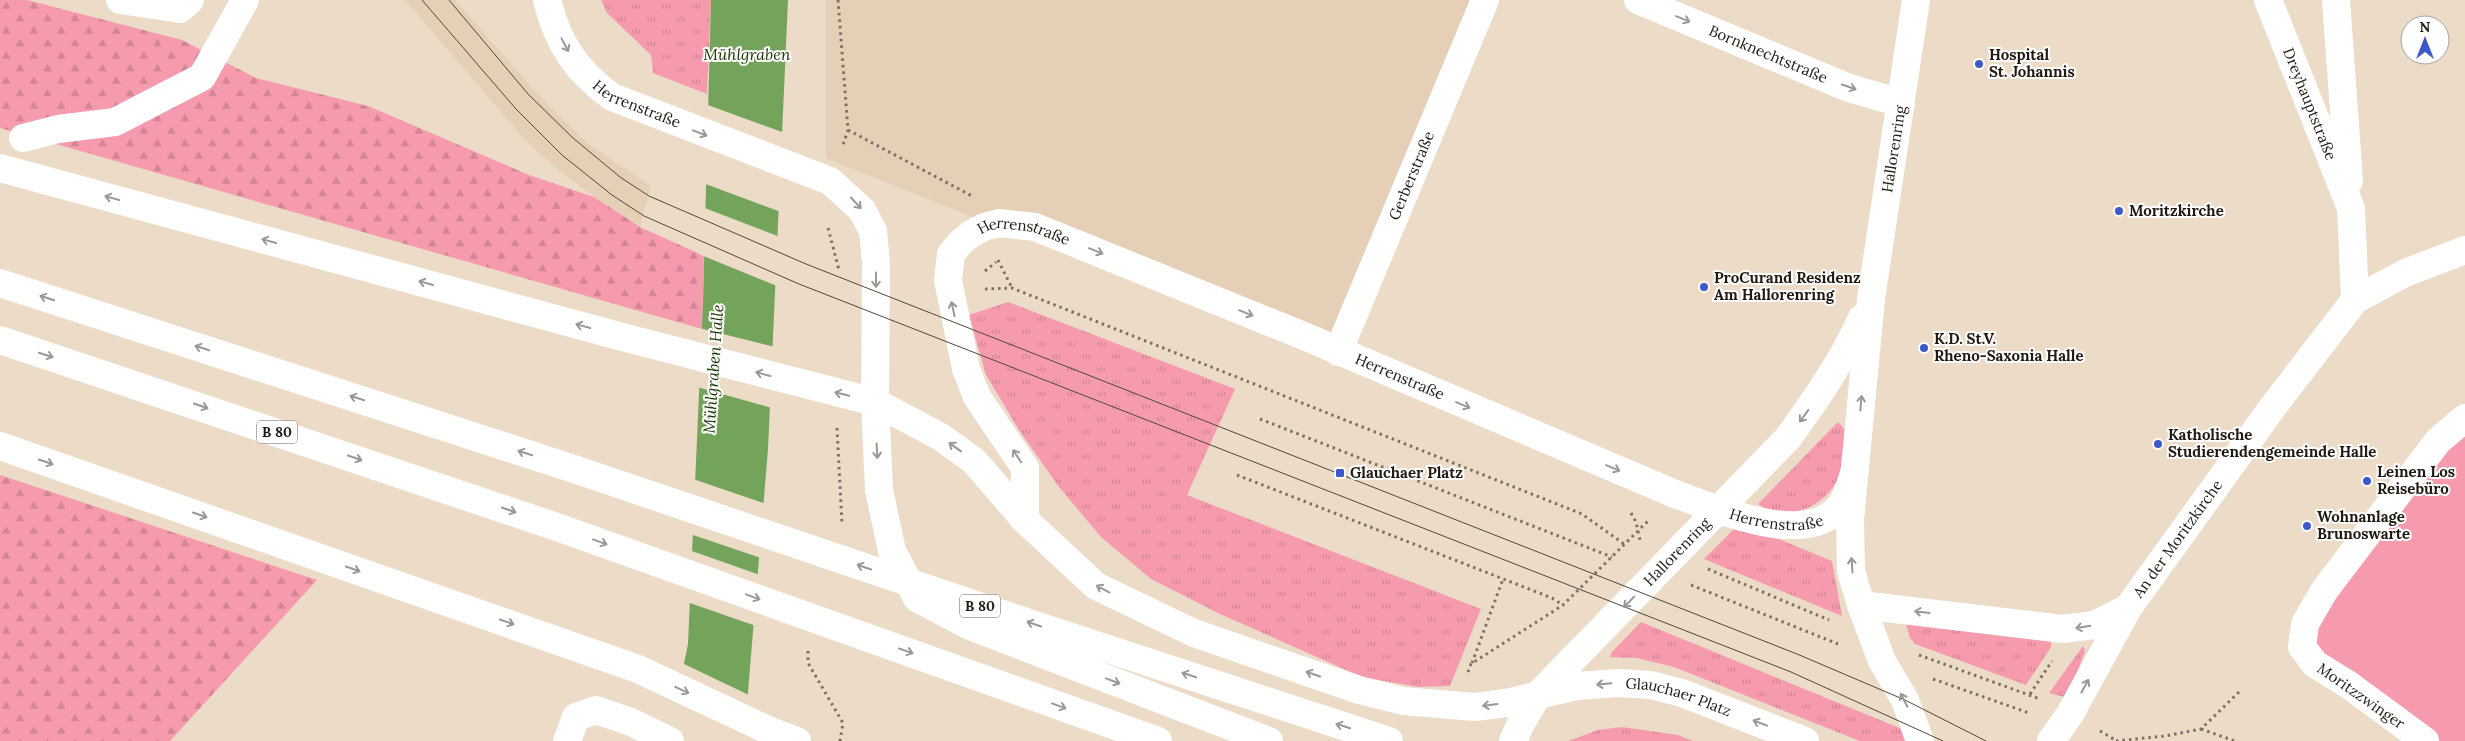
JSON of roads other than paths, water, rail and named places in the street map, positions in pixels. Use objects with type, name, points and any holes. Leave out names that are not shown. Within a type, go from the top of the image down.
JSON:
[{"type":"street","points":[[120,0],[180,9],[190,0]]},
{"type":"street","points":[[22,138],[58,129],[115,122],[202,77],[245,0]]},
{"type":"street","name":"Herrenstraße","points":[[547,0],[552,20],[572,60],[589,81],[612,98],[830,181],[849,195],[862,210],[873,231],[876,263],[874,402],[879,490],[892,551],[918,598],[970,626],[1269,741]]},
{"type":"street","name":"Gerberstraße","points":[[1338,352],[1485,0]]},
{"type":"street","name":"Bornknechtstraße","points":[[1638,0],[1849,88],[1901,103]]},
{"type":"street","name":"Hallorenring","points":[[1916,0],[1871,298],[1850,520],[1851,571],[1861,605],[1882,661],[1905,700],[1920,741]]},
{"type":"street","name":"Dreyhauptstraße","points":[[2268,0],[2351,208]]},
{"type":"street","name":"Dreyhauptstraße","points":[[2336,0],[2351,208],[2355,300]]},
{"type":"street","name":"Glauchaer Platz","points":[[0,168],[630,339],[874,402],[928,430],[974,461],[1025,520],[1096,586],[1194,633],[1359,690],[1403,701],[1475,707],[1506,703],[1577,686],[1618,683],[1651,685],[1682,694],[1805,741]]},
{"type":"street","name":"Herrenstraße","points":[[1025,520],[1025,468],[977,397],[966,369],[948,280],[952,254],[960,243],[984,227],[999,223],[1034,226],[1675,494],[1719,510],[1784,526],[1808,525],[1826,518],[1840,507],[1848,493],[1855,470]]},
{"type":"street","name":"An der Moritzkirche","points":[[2056,734],[2070,714],[2128,608],[2275,404],[2355,300],[2405,273],[2464,253]]},
{"type":"street","name":"B 80","points":[[0,283],[571,468],[1389,741]]},
{"type":"street","name":"Hallorenring","points":[[1538,696],[1788,438],[1847,351],[1871,298]]},
{"type":"street","name":"B 80","points":[[0,340],[554,526],[1158,741]]},
{"type":"street","name":"Moritzzwinger","points":[[2425,741],[2349,685],[2315,664],[2302,647],[2305,624],[2324,591],[2438,440],[2465,418]]},
{"type":"street","points":[[0,446],[638,669],[768,730],[797,741]]},
{"type":"street","points":[[1861,605],[2063,629],[2094,625],[2128,608]]},
{"type":"street","points":[[1513,741],[1521,723],[1538,696]]},
{"type":"street","points":[[567,741],[576,718],[596,710],[631,722],[670,741]]},
{"type":"water","name":"Mühlgraben","points":[[711,0],[788,0],[768,449],[744,741],[668,741],[688,644],[703,302]]},
{"type":"tram line","points":[[422,0],[516,109],[562,155],[612,195],[644,216],[799,284],[1791,672],[1943,741]]},
{"type":"tram line","points":[[449,0],[528,94],[573,138],[620,177],[649,196],[806,264],[1797,654],[1905,700],[1986,741]]},
{"type":"place","name":"Hospital St. Johannis","points":[[1979,64]]},
{"type":"place","name":"Moritzkirche","points":[[2119,211]]},
{"type":"place","name":"ProCurand Residenz Am Hallorenring","points":[[1704,287]]},
{"type":"place","name":"K.D. St.V. Rheno-Saxonia Halle","points":[[1924,348]]},
{"type":"place","name":"Katholische Studierendengemeinde Halle","points":[[2158,444]]},
{"type":"place","name":"Glauchaer Platz","points":[[1340,473]]},
{"type":"place","name":"Leinen Los Reisebüro","points":[[2367,481]]},
{"type":"place","name":"Wohnanlage Brunoswarte","points":[[2307,526]]},
{"type":"water label","name":"Mühlgraben Halle","points":[[713,369]]}]
